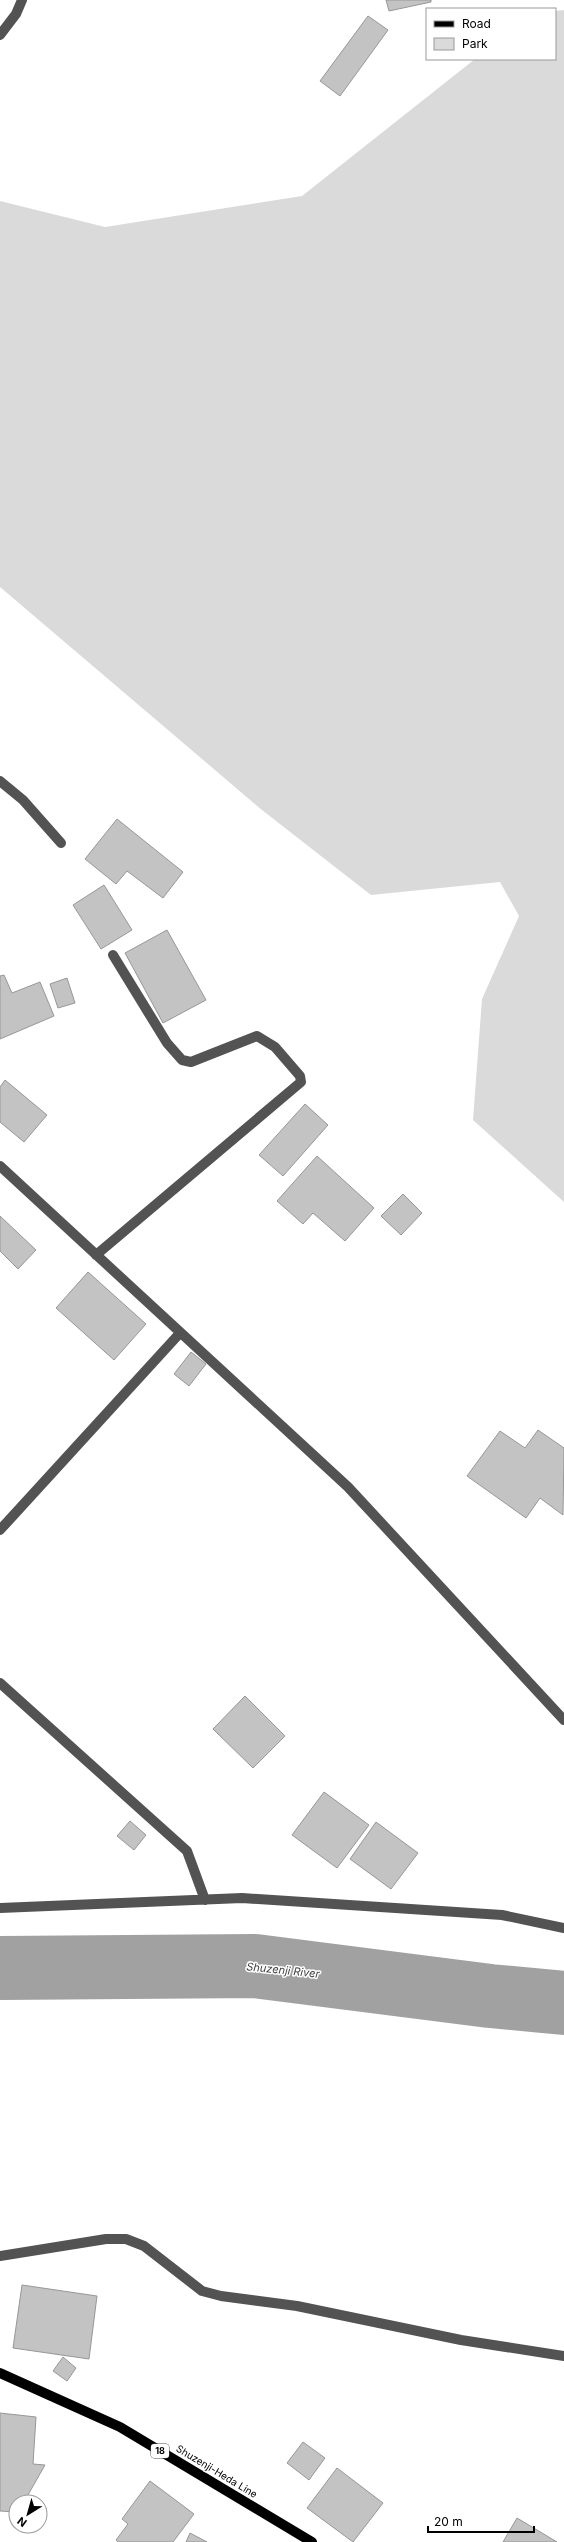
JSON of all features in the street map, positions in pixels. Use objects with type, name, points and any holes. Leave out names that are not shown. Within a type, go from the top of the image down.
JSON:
[{"type":"main road","name":"Shuzenji-Heda Line","points":[[0,2373],[120,2427],[312,2542]]},
{"type":"street","points":[[0,35],[16,14],[22,0]]},
{"type":"street","points":[[0,781],[23,800],[61,843]]},
{"type":"street","points":[[96,1255],[301,1082],[300,1076],[275,1047],[257,1036],[191,1062],[182,1060],[167,1043],[113,955]]},
{"type":"street","points":[[0,1166],[348,1488],[564,1720]]},
{"type":"street","points":[[0,1530],[180,1333]]},
{"type":"street","points":[[0,1683],[187,1851],[205,1900]]},
{"type":"street","points":[[0,1908],[242,1898],[502,1915],[564,1928]]},
{"type":"street","points":[[0,2256],[106,2239],[126,2239],[144,2246],[202,2291],[220,2296],[297,2306],[461,2340],[564,2356]]},
{"type":"green space","points":[[564,10],[564,1202],[473,1120],[482,999],[519,916],[500,882],[371,895],[262,810],[0,587],[0,201],[105,227],[302,196],[474,60],[556,60],[556,11]]},
{"type":"building","points":[[386,0],[431,0],[431,2],[389,11]]},
{"type":"building","points":[[368,16],[388,30],[340,96],[320,81]]},
{"type":"building","points":[[117,819],[183,872],[163,898],[127,871],[116,884],[85,859]]},
{"type":"building","points":[[104,885],[132,930],[101,949],[73,905]]},
{"type":"building","points":[[167,930],[206,1000],[163,1023],[125,953]]},
{"type":"building","points":[[4,975],[12,993],[40,982],[54,1016],[0,1039],[0,976]]},
{"type":"building","points":[[67,978],[75,1003],[58,1008],[50,984]]},
{"type":"building","points":[[5,1080],[47,1115],[24,1142],[0,1122],[0,1087]]},
{"type":"building","points":[[305,1104],[328,1125],[283,1176],[259,1155]]},
{"type":"building","points":[[317,1156],[374,1208],[345,1241],[313,1213],[303,1224],[277,1201]]},
{"type":"building","points":[[403,1194],[422,1213],[401,1235],[381,1216]]},
{"type":"building","points":[[0,1216],[36,1250],[18,1269],[0,1251]]},
{"type":"building","points":[[88,1272],[146,1324],[114,1360],[56,1308]]},
{"type":"building","points":[[191,1352],[206,1364],[189,1386],[174,1374]]},
{"type":"building","points":[[538,1430],[564,1448],[563,1515],[540,1498],[526,1518],[467,1476],[500,1431],[525,1448]]},
{"type":"building","points":[[245,1696],[285,1736],[253,1768],[213,1729]]},
{"type":"building","points":[[324,1792],[369,1825],[337,1868],[292,1835]]},
{"type":"building","points":[[130,1821],[146,1835],[134,1850],[117,1836]]},
{"type":"building","points":[[376,1822],[418,1853],[391,1889],[350,1859]]},
{"type":"building","points":[[22,2285],[97,2296],[89,2359],[13,2348]]},
{"type":"building","points":[[63,2357],[76,2368],[67,2381],[53,2371]]},
{"type":"building","points":[[0,2413],[36,2417],[33,2464],[45,2465],[29,2494],[8,2494],[8,2512],[0,2511]]},
{"type":"building","points":[[303,2442],[325,2458],[309,2480],[287,2463]]},
{"type":"building","points":[[337,2468],[383,2503],[353,2542],[307,2508]]},
{"type":"building","points":[[150,2481],[194,2514],[173,2542],[118,2542],[116,2540],[128,2524],[122,2519]]},
{"type":"building","points":[[517,2518],[557,2542],[503,2542]]},
{"type":"building","points":[[190,2533],[207,2542],[186,2542]]},
{"type":"waterway","name":"Shuzenji River","points":[[0,1968],[255,1966],[490,1996],[564,2003]]}]
